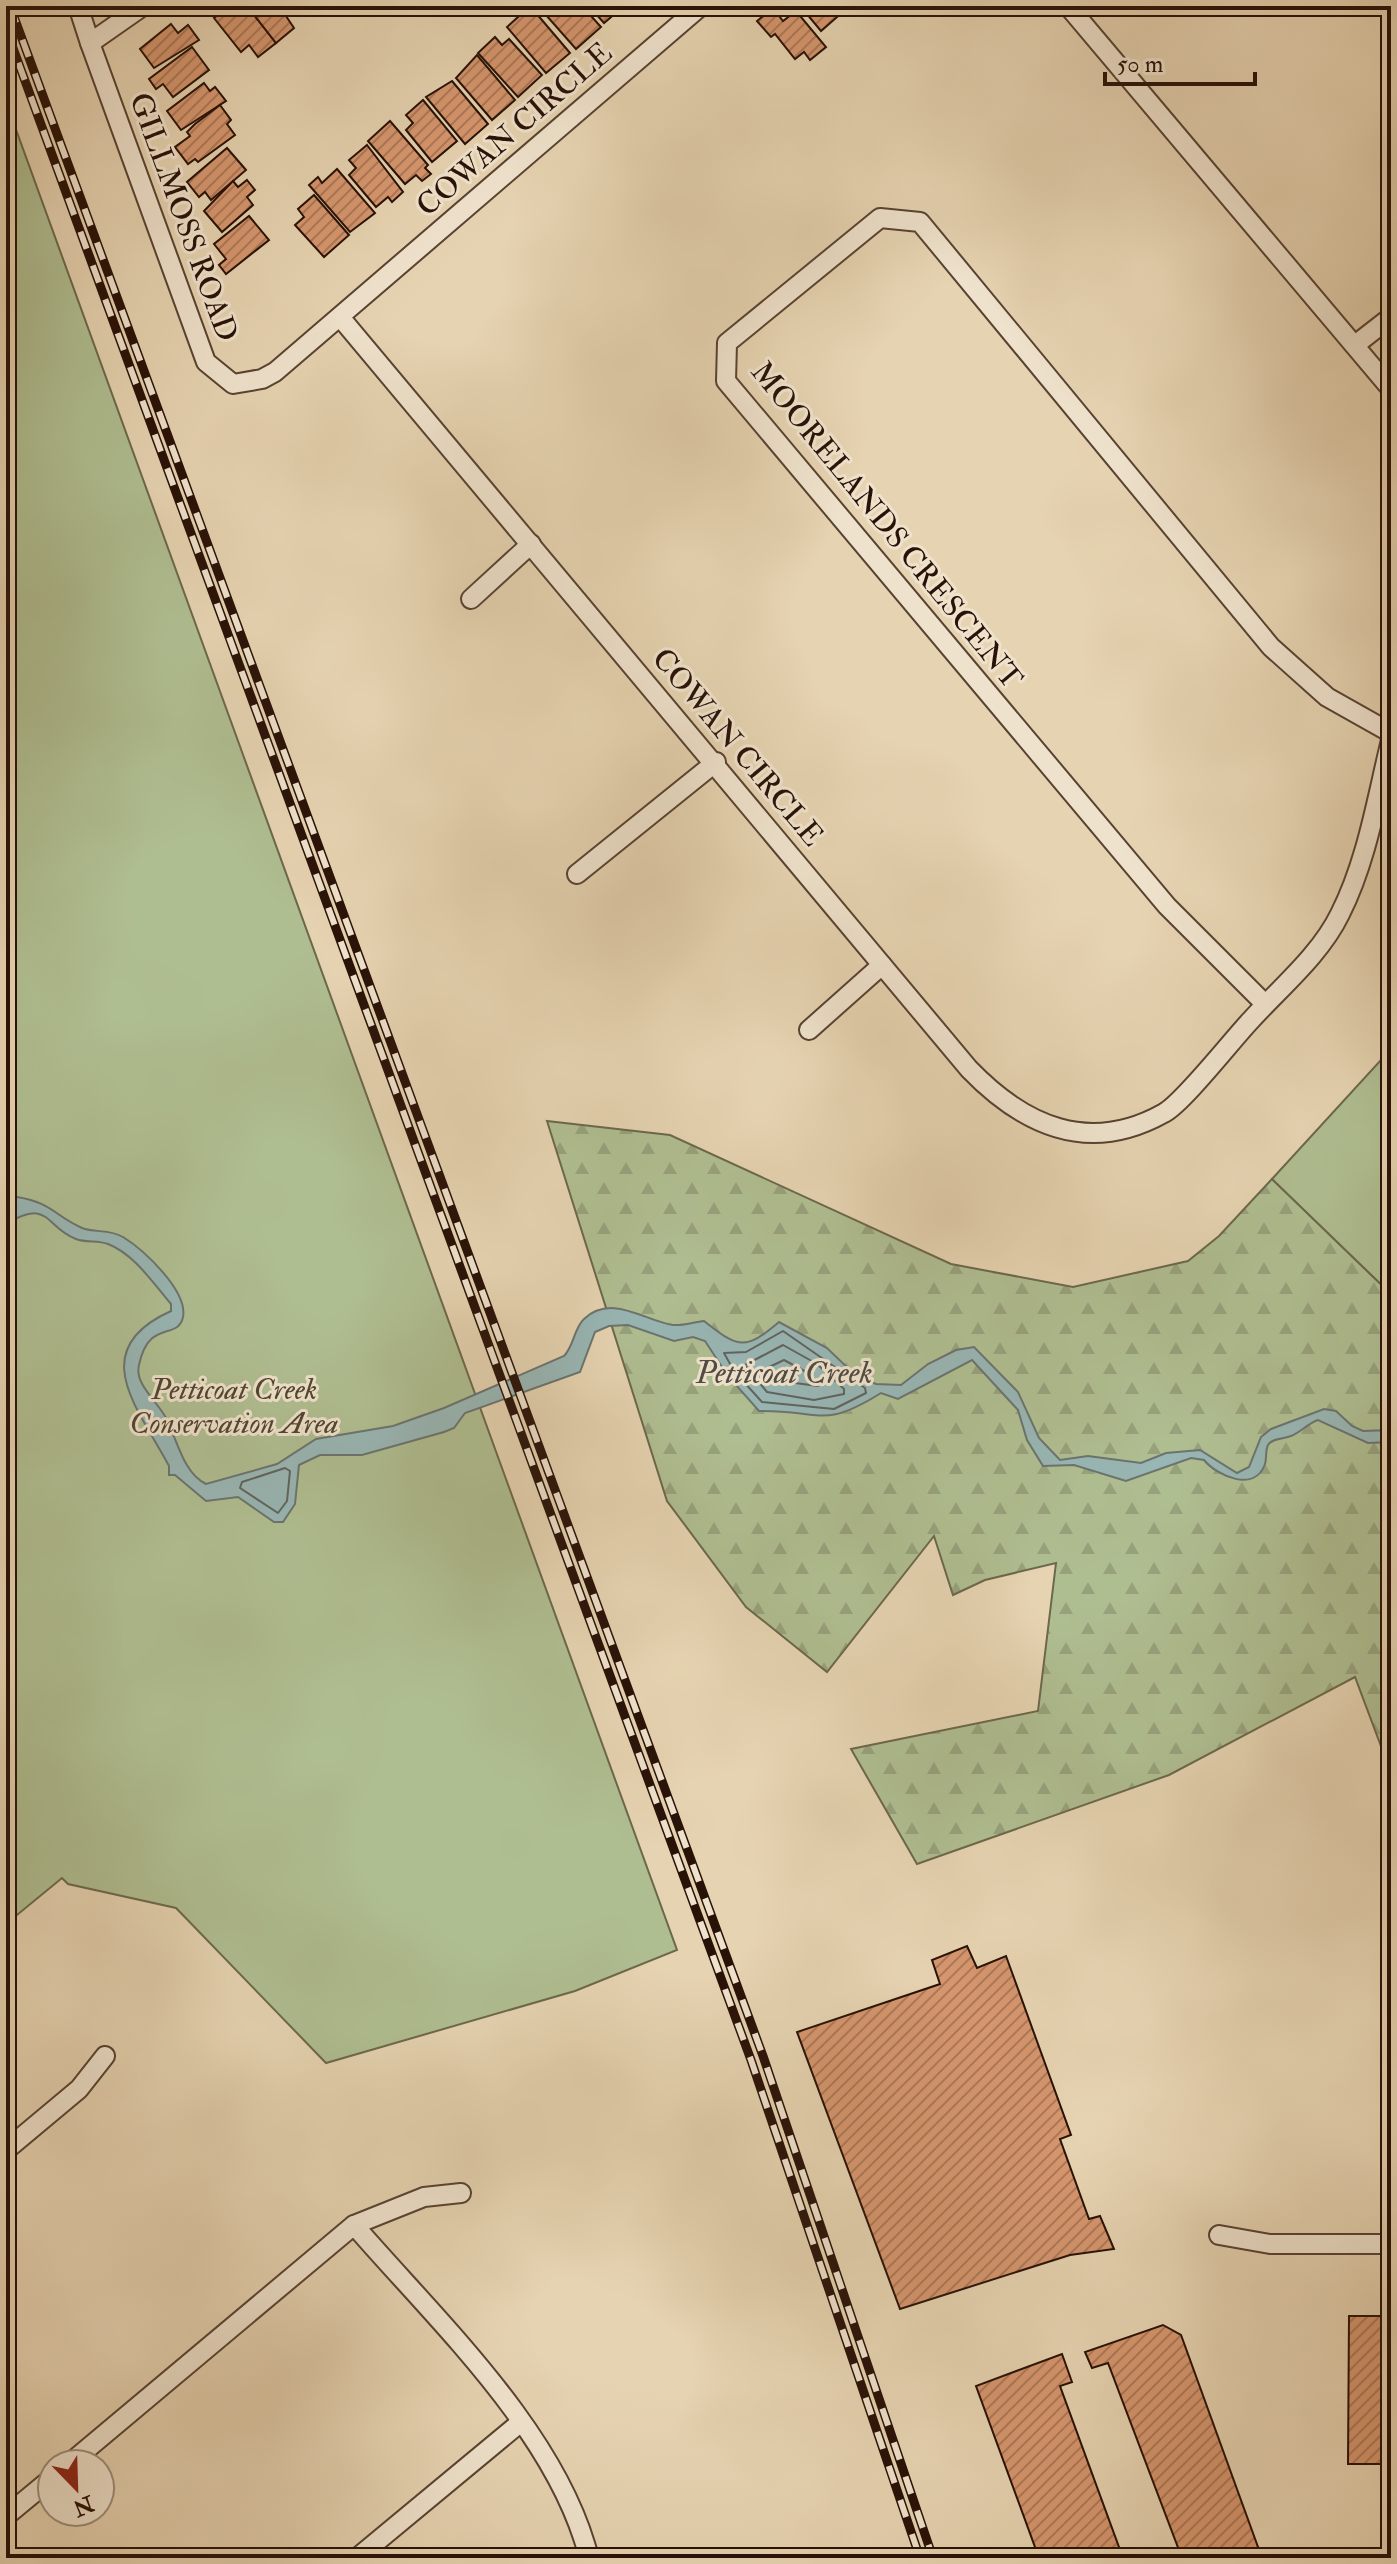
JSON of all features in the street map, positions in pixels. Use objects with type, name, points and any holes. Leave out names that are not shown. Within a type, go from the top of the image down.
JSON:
[{"type":"street","name":"GILLMOSS ROAD","points":[[78,6],[206,362],[233,384],[262,379],[340,317]]},
{"type":"street","points":[[90,43],[143,6]]},
{"type":"street","name":"COWAN CIRCLE","points":[[701,6],[340,317],[994,1095],[1025,1117],[1084,1134],[1126,1128],[1166,1112],[1311,956],[1340,916],[1359,869],[1391,740]]},
{"type":"street","points":[[1068,6],[1391,389]]},
{"type":"street","name":"MOORELANDS CRESCENT","points":[[1265,1004],[1167,906],[726,381],[727,343],[880,218],[920,222],[1271,647],[1327,697],[1391,733]]},
{"type":"street","points":[[1355,345],[1391,317]]},
{"type":"street","points":[[471,599],[531,544]]},
{"type":"street","points":[[577,874],[716,762]]},
{"type":"street","points":[[809,1030],[882,965]]},
{"type":"street","points":[[6,2150],[79,2089],[105,2056]]},
{"type":"street","points":[[88,2448],[354,2225],[424,2197],[461,2193]]},
{"type":"street","points":[[354,2225],[521,2422],[562,2489],[589,2558]]},
{"type":"street","points":[[1219,2235],[1270,2244],[1391,2244]]},
{"type":"street","points":[[357,2558],[521,2422]]},
{"type":"street","points":[[6,2516],[36,2491]]},
{"type":"green space","name":"Petticoat Creek Conservation Area","points":[[6,102],[677,1950],[575,1991],[326,2063],[176,1908],[68,1884],[62,1878],[6,1924]]},
{"type":"green space","points":[[1391,1049],[1391,1294],[1272,1179]]},
{"type":"green space","points":[[547,1121],[670,1135],[951,1264],[1073,1287],[1188,1261],[1219,1236],[1272,1179],[1391,1294],[1391,1773],[1355,1677],[1169,1775],[917,1864],[851,1749],[1038,1711],[1056,1563],[985,1580],[953,1595],[934,1536],[827,1672],[746,1607],[667,1501]]},
{"type":"water","name":"Petticoat Creek","points":[[17,1197],[46,1206],[82,1228],[123,1237],[153,1261],[172,1284],[183,1307],[183,1317],[175,1328],[149,1341],[138,1372],[143,1386],[166,1418],[186,1464],[206,1484],[277,1464],[316,1439],[393,1426],[444,1408],[564,1356],[584,1319],[605,1308],[617,1308],[673,1325],[704,1321],[725,1337],[742,1342],[758,1338],[779,1322],[827,1348],[854,1374],[876,1384],[901,1385],[928,1364],[956,1350],[974,1347],[1018,1392],[1039,1438],[1060,1460],[1088,1456],[1141,1463],[1166,1453],[1200,1450],[1237,1473],[1249,1467],[1261,1437],[1271,1429],[1324,1409],[1336,1411],[1352,1426],[1363,1431],[1391,1430],[1391,1442],[1368,1443],[1318,1420],[1295,1434],[1270,1443],[1265,1464],[1253,1478],[1245,1480],[1226,1476],[1204,1460],[1191,1458],[1126,1481],[1074,1465],[1043,1466],[1027,1440],[1018,1410],[972,1360],[898,1399],[881,1393],[833,1415],[759,1411],[728,1376],[705,1341],[693,1337],[674,1341],[628,1325],[609,1326],[595,1332],[580,1372],[465,1413],[454,1428],[444,1432],[362,1455],[320,1455],[299,1465],[295,1504],[283,1522],[274,1522],[238,1497],[206,1501],[175,1475],[169,1475],[169,1466],[134,1402],[126,1382],[124,1362],[130,1344],[145,1327],[171,1311],[171,1304],[135,1262],[108,1244],[76,1239],[39,1214],[20,1216],[6,1224],[6,1206]]},
{"type":"building","points":[[229,6],[247,6],[276,43],[258,57],[249,45],[241,52],[214,18]]},
{"type":"building","points":[[247,6],[291,6],[294,10],[286,16],[294,28],[276,43]]},
{"type":"building","points":[[530,6],[570,53],[546,73],[507,27]]},
{"type":"building","points":[[538,6],[582,6],[601,27],[576,49]]},
{"type":"building","points":[[589,6],[624,6],[604,23]]},
{"type":"building","points":[[840,6],[844,11],[821,31],[801,7]]},
{"type":"building","points":[[773,8],[783,21],[796,11],[826,47],[810,60],[804,52],[795,59],[775,34],[771,37],[757,21]]},
{"type":"building","points":[[171,24],[178,33],[188,25],[199,40],[154,68],[140,49]]},
{"type":"building","points":[[495,37],[502,45],[509,39],[542,75],[518,97],[478,53]]},
{"type":"building","points":[[192,47],[209,70],[173,97],[163,84],[156,89],[149,79]]},
{"type":"building","points":[[477,55],[515,100],[492,120],[456,78]]},
{"type":"building","points":[[452,81],[488,124],[465,144],[426,97]]},
{"type":"building","points":[[204,83],[210,91],[215,87],[226,101],[181,130],[167,111]]},
{"type":"building","points":[[423,100],[457,141],[432,162],[406,130],[413,123],[406,115]]},
{"type":"building","points":[[220,105],[231,120],[227,124],[235,135],[198,162],[195,159],[188,164],[175,147],[190,136],[187,132],[195,124]]},
{"type":"building","points":[[390,121],[428,165],[425,168],[431,174],[422,181],[416,175],[405,184],[368,141]]},
{"type":"building","points":[[367,145],[403,192],[392,202],[388,197],[376,207],[349,175],[356,168],[349,160]]},
{"type":"building","points":[[227,148],[246,170],[211,200],[205,192],[199,197],[187,182]]},
{"type":"building","points":[[337,169],[375,213],[350,232],[309,185],[318,177],[322,183]]},
{"type":"building","points":[[247,180],[255,190],[247,197],[253,205],[222,232],[204,211],[233,181],[238,187]]},
{"type":"building","points":[[314,195],[349,235],[324,257],[295,225],[304,217],[298,209]]},
{"type":"building","points":[[249,216],[269,240],[226,274],[219,265],[226,259],[214,244]]},
{"type":"building","points":[[967,1946],[977,1968],[1006,1956],[1071,2135],[1060,2139],[1089,2219],[1100,2216],[1114,2249],[1070,2255],[900,2309],[797,2032],[940,1984],[932,1960]]},
{"type":"building","points":[[1349,2316],[1391,2316],[1391,2464],[1348,2464]]},
{"type":"building","points":[[1163,2325],[1181,2335],[1262,2558],[1182,2558],[1108,2363],[1092,2368],[1085,2352]]},
{"type":"building","points":[[1062,2354],[1072,2382],[1060,2386],[1123,2558],[1039,2558],[976,2386]]},
{"type":"railway","points":[[10,6],[763,2056],[933,2558]]},
{"type":"railway","points":[[6,29],[751,2060],[920,2558]]}]
